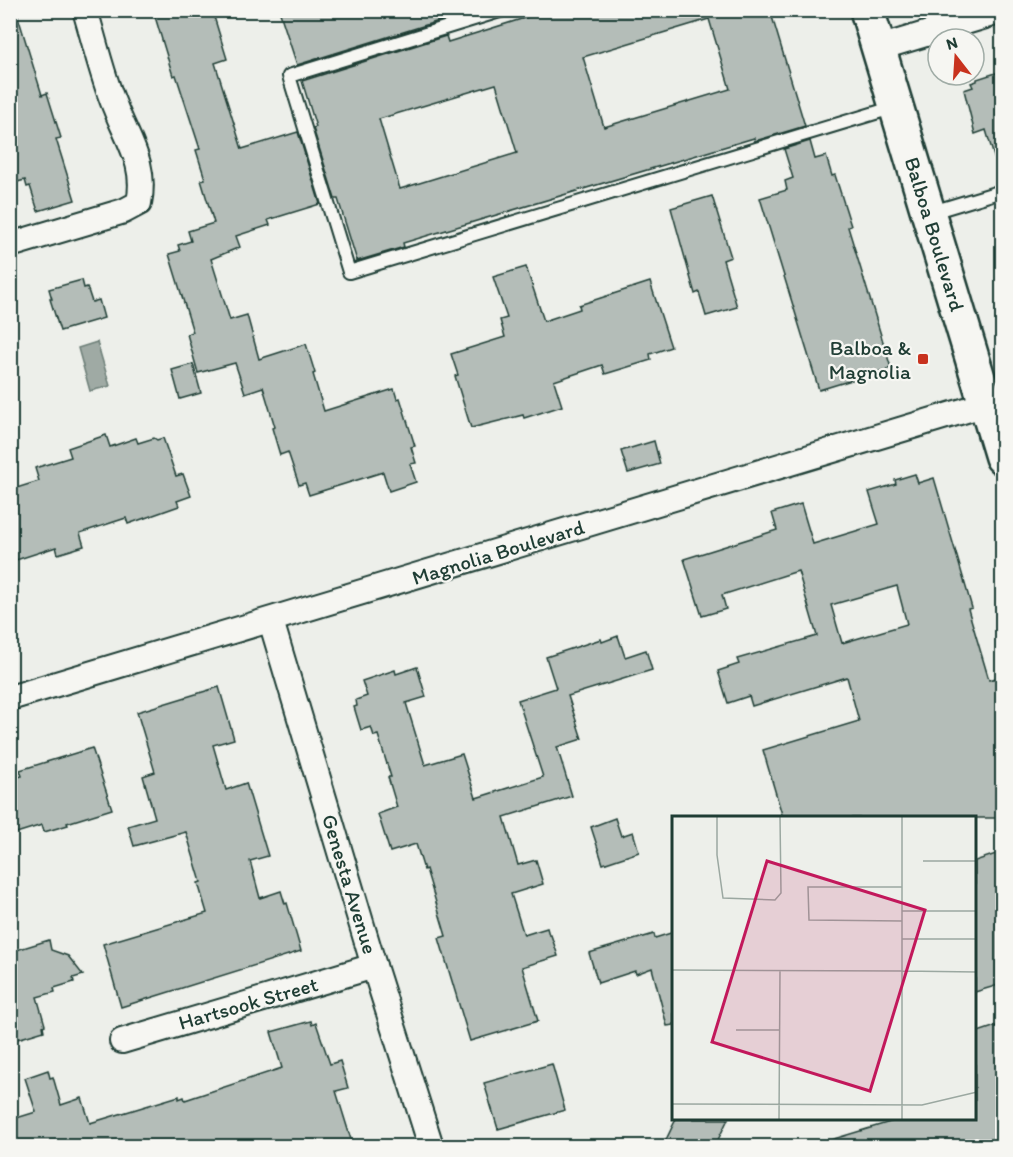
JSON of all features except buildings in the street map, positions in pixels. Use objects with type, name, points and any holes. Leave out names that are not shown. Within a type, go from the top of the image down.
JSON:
[{"type":"main road","name":"Balboa Boulevard","points":[[867,10],[1002,458]]},
{"type":"street","points":[[10,245],[124,211],[139,203],[141,191],[139,164],[115,108],[85,10]]},
{"type":"street","points":[[879,48],[1002,11]]},
{"type":"street","name":"Magnolia Boulevard","points":[[10,698],[986,404]]},
{"type":"street","name":"Genesta Avenue","points":[[271,621],[374,966],[431,1146]]},
{"type":"street","name":"Hartsook Street","points":[[122,1041],[374,966]]},
{"type":"lane","points":[[503,10],[289,76],[349,272],[896,107]]},
{"type":"lane","points":[[928,213],[1002,191]]},
{"type":"shaded area","points":[[97,342],[110,386],[90,391],[78,348]]},
{"type":"place","name":"Balboa & Magnolia","points":[[923,359]]}]
